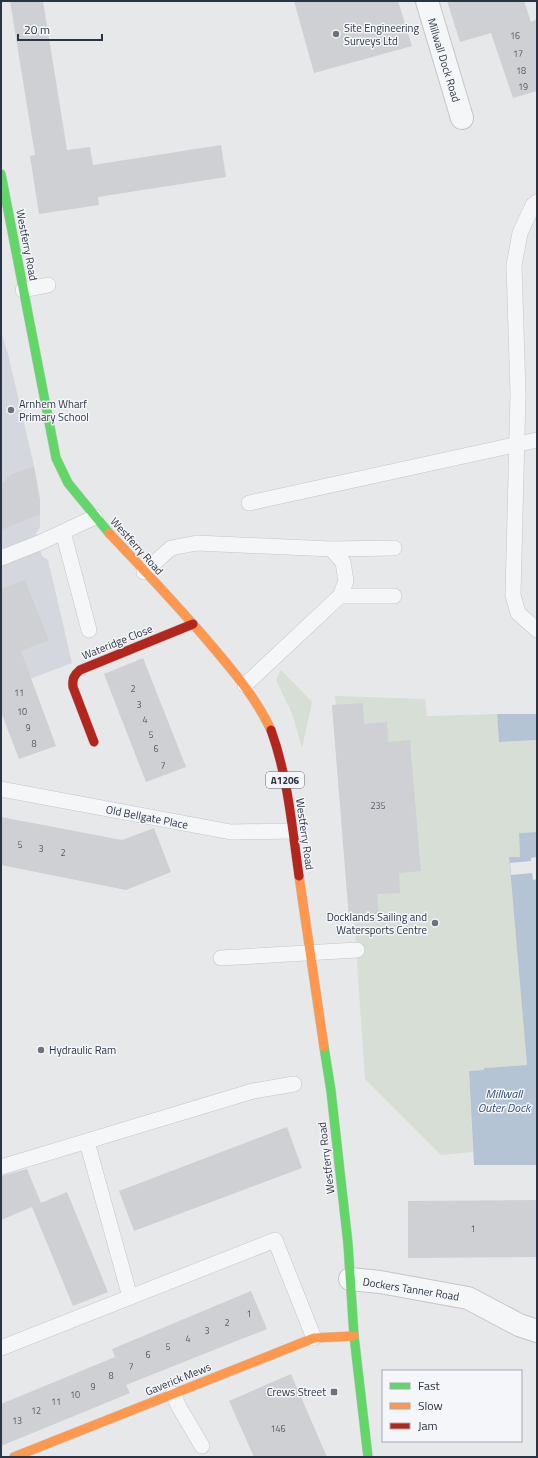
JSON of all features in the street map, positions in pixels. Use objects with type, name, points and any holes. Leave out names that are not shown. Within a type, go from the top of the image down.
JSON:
[{"type":"main road","name":"Westferry Road","points":[[1,179],[56,458],[68,483],[95,517],[193,624],[245,685],[271,729],[277,746],[284,775],[293,831],[309,952],[331,1091],[348,1244],[354,1336],[368,1457]]},
{"type":"main road","name":"Wateridge Close","points":[[94,742],[73,687],[72,679],[75,674],[80,670],[193,624]]},
{"type":"main road","name":"Gaverick Mews","points":[[14,1457],[314,1338],[354,1336]]},
{"type":"street","name":"Millwall Dock Road","points":[[427,1],[462,118]]},
{"type":"street","name":"Dockers Tanner Road","points":[[350,1279],[380,1282],[468,1298],[519,1325],[537,1331]]},
{"type":"lane","points":[[537,202],[533,205],[520,233],[514,265],[518,394],[513,595],[518,613],[537,630]]},
{"type":"lane","points":[[23,290],[48,285]]},
{"type":"lane","points":[[249,503],[537,440]]},
{"type":"lane","points":[[1,558],[39,543],[95,517]]},
{"type":"lane","points":[[63,532],[89,630]]},
{"type":"lane","points":[[144,572],[171,548],[197,543],[331,548],[394,548]]},
{"type":"lane","points":[[245,685],[340,596],[346,581],[343,562],[331,548]]},
{"type":"lane","points":[[340,596],[394,596]]},
{"type":"lane","name":"Old Bellgate Place","points":[[1,789],[231,832],[293,831]]},
{"type":"lane","points":[[221,958],[357,950]]},
{"type":"lane","points":[[1,1167],[253,1091],[294,1084]]},
{"type":"lane","points":[[86,1142],[130,1297]]},
{"type":"lane","points":[[1,1348],[275,1240],[314,1338]]},
{"type":"lane","points":[[173,1394],[202,1446]]},
{"type":"shaded area","points":[[1,332],[8,354],[34,466],[11,474],[40,499],[40,527],[36,533],[42,556],[48,560],[72,663],[1,690]]},
{"type":"shaded area","points":[[281,670],[312,702],[302,748],[292,713],[276,680]]},
{"type":"shaded area","name":"Docklands Sailing and Watersports Centre","points":[[335,696],[425,699],[427,716],[497,714],[499,742],[537,740],[537,832],[519,833],[520,857],[509,858],[527,1065],[484,1068],[484,1070],[469,1071],[473,1152],[441,1155],[365,1079],[354,917],[349,917],[332,705],[336,705]]},
{"type":"water","points":[[497,714],[537,714],[537,740],[499,742]]},
{"type":"water","name":"Millwall Outer Dock","points":[[537,832],[537,1165],[474,1165],[469,1071],[484,1070],[484,1068],[527,1065],[509,857],[520,857],[519,833]]},
{"type":"pier","points":[[537,857],[537,879],[533,880],[532,873],[511,875],[510,863],[531,861],[531,858]]},
{"type":"building","points":[[10,1],[43,1],[67,150],[90,147],[93,165],[221,145],[226,177],[98,197],[99,205],[39,214],[30,156],[35,155]]},
{"type":"building","points":[[294,1],[398,1],[412,46],[314,73]]},
{"type":"building","points":[[447,1],[524,1],[531,22],[537,19],[537,91],[513,98],[491,33],[460,42]]},
{"type":"building","points":[[34,466],[40,499],[40,514],[1,530],[1,486],[11,474]]},
{"type":"building","points":[[25,580],[49,640],[21,651],[56,746],[19,759],[1,712],[1,589]]},
{"type":"building","points":[[143,658],[186,767],[146,782],[104,674]]},
{"type":"building","name":"Docklands Sailing and Watersports Centre","points":[[363,703],[364,724],[387,722],[388,742],[410,740],[421,871],[399,873],[400,893],[377,894],[379,915],[349,918],[332,705]]},
{"type":"building","points":[[1,817],[122,840],[154,828],[171,872],[126,890],[1,865]]},
{"type":"building","points":[[287,1127],[302,1168],[134,1231],[119,1191]]},
{"type":"building","points":[[27,1169],[41,1203],[67,1192],[108,1292],[73,1306],[32,1207],[1,1220],[1,1176]]},
{"type":"building","points":[[537,1200],[537,1257],[408,1258],[408,1201]]},
{"type":"building","points":[[251,1291],[267,1329],[126,1385],[130,1393],[1,1446],[1,1404],[115,1357],[112,1349]]},
{"type":"building","points":[[291,1374],[327,1457],[254,1457],[229,1401]]},
{"type":"traffic: fast","points":[[1,174],[56,458],[68,483],[109,533]]},
{"type":"traffic: fast","points":[[324,1047],[331,1091],[348,1244],[354,1336],[368,1457]]},
{"type":"traffic: slow","points":[[109,533],[200,631],[252,696],[271,730]]},
{"type":"traffic: slow","points":[[299,876],[324,1047]]},
{"type":"traffic: slow","points":[[14,1457],[314,1338],[354,1336]]},
{"type":"traffic: jam","points":[[94,742],[73,687],[73,679],[76,674],[80,670],[193,624]]},
{"type":"traffic: jam","points":[[271,730],[282,766],[292,821],[299,876]]},
{"type":"place","name":"Site Engineering Surveys Ltd","points":[[336,34]]},
{"type":"place","name":"Arnhem Wharf Primary School","points":[[11,410]]},
{"type":"place","name":"Docklands Sailing and Watersports Centre","points":[[435,923]]},
{"type":"place","name":"Hydraulic Ram","points":[[41,1050]]},
{"type":"place","name":"Crews Street","points":[[334,1392]]}]
